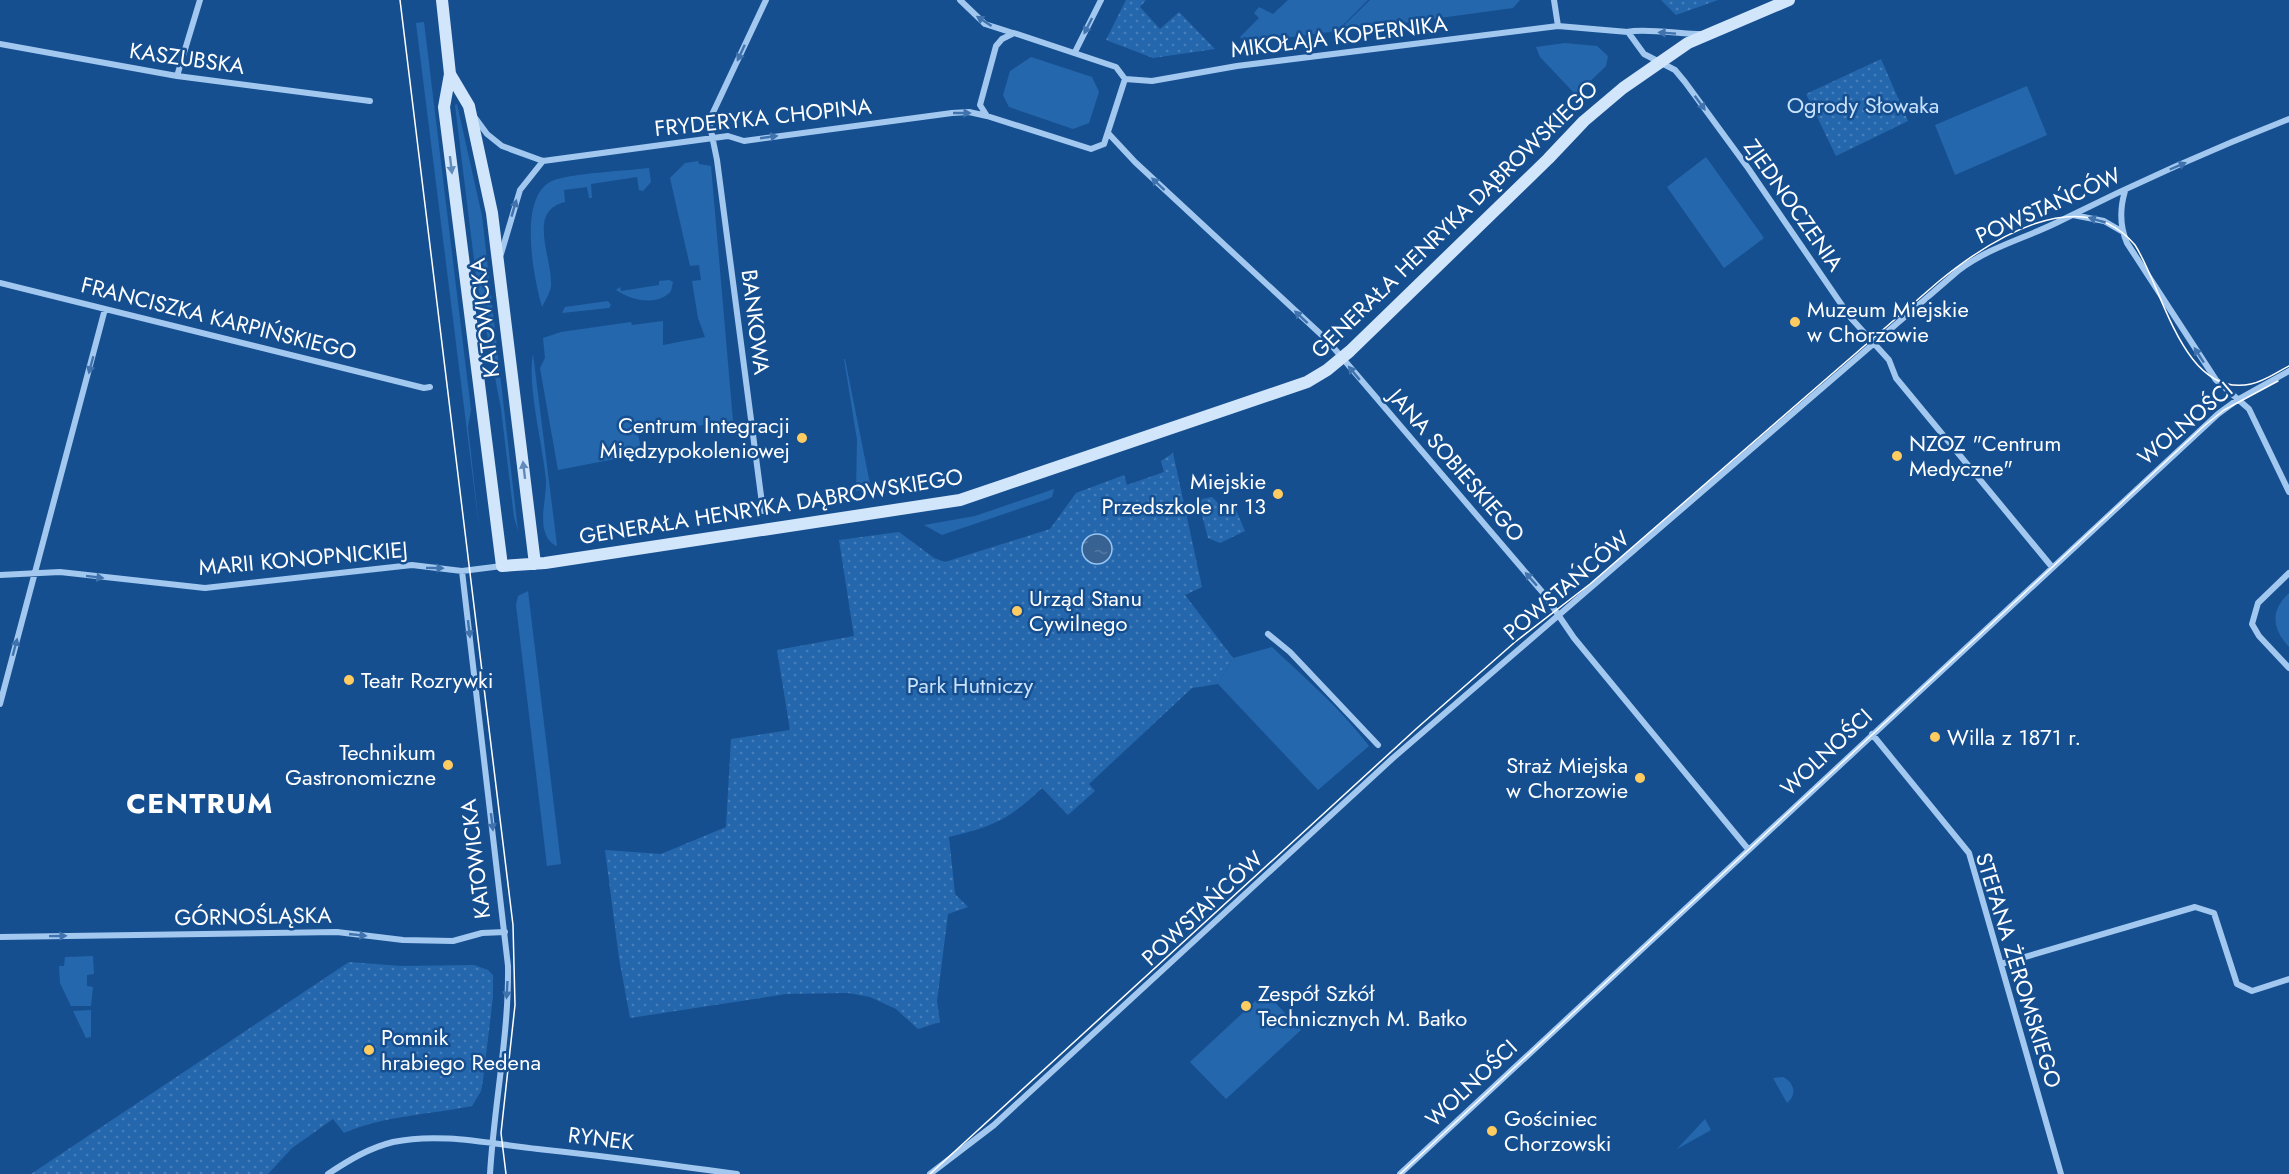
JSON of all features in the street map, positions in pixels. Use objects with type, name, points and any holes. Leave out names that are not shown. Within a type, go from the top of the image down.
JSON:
[{"type":"street","points":[[177,76],[200,0]]},
{"type":"street","name":"KATOWICKA","points":[[442,0],[450,74],[444,107],[502,566]]},
{"type":"street","name":"BANKOWA","points":[[763,511],[709,121],[766,0]]},
{"type":"street","points":[[960,0],[985,24],[1116,67],[1125,79],[1108,133]]},
{"type":"street","points":[[1075,52],[1101,0]]},
{"type":"street","points":[[1554,0],[1558,26]]},
{"type":"street","name":"GENERAŁA HENRYKA DĄBROWSKIEGO","points":[[502,566],[535,564],[842,516],[871,515],[967,498],[1317,377],[1342,358],[1541,166],[1584,121],[1623,88],[1661,61],[1706,34],[1789,0]]},
{"type":"street","name":"MIKOŁAJA KOPERNIKA","points":[[1125,79],[1152,81],[1238,66],[1558,26],[1628,32],[1639,29],[1658,33],[1706,34]]},
{"type":"street","name":"ZJEDNOCZENIA","points":[[1628,32],[1644,54],[1675,70],[1685,82],[1748,168],[1853,321],[1889,360],[1896,378],[2052,567]]},
{"type":"street","points":[[987,116],[980,105],[996,46],[1002,39],[1014,33]]},
{"type":"street","name":"KASZUBSKA","points":[[0,44],[177,76],[370,101]]},
{"type":"street","name":"KATOWICKA","points":[[450,74],[469,106],[492,213],[535,564]]},
{"type":"street","points":[[469,106],[479,124],[502,146],[543,161],[519,190],[498,263]]},
{"type":"street","name":"FRYDERYKA CHOPINA","points":[[543,161],[728,136],[744,141],[952,112],[969,112],[987,116],[1091,149],[1104,144],[1108,133]]},
{"type":"street","name":"POWSTAŃCÓW","points":[[930,1174],[994,1125],[1338,806],[1873,344],[1976,258],[1998,245],[2289,119]]},
{"type":"street","name":"JANA SOBIESKIEGO","points":[[1108,133],[1135,162],[1327,340],[1537,585],[1557,616],[1748,849]]},
{"type":"street","points":[[2122,232],[2121,209],[2125,191]]},
{"type":"street","points":[[2070,215],[2104,221],[2122,232],[2211,374],[2249,409],[2289,492]]},
{"type":"street","name":"FRANCISZKA KARPIŃSKIEGO","points":[[0,282],[424,388],[430,387]]},
{"type":"street","points":[[0,704],[37,572],[105,309]]},
{"type":"street","name":"WOLNOŚCI","points":[[1400,1174],[2052,567],[2237,400],[2289,371]]},
{"type":"street","name":"MARII KONOPNICKIEJ","points":[[0,575],[60,572],[205,588],[412,565],[462,571],[502,566]]},
{"type":"street","name":"KATOWICKA","points":[[462,571],[505,932],[508,975],[491,1143]]},
{"type":"street","points":[[2289,573],[2258,603],[2252,624],[2259,636],[2289,668]]},
{"type":"street","points":[[1268,634],[1290,652],[1378,745]]},
{"type":"street","name":"STEFANA ŻEROMSKIEGO","points":[[1872,734],[1969,853],[2061,1174]]},
{"type":"street","points":[[2001,964],[2195,907],[2214,913],[2237,984],[2252,991],[2289,979]]},
{"type":"street","name":"GÓRNOŚLĄSKA","points":[[0,937],[338,932],[403,940],[453,941],[482,933],[505,932]]},
{"type":"street","name":"RYNEK","points":[[328,1174],[362,1153],[393,1142],[439,1139],[491,1143],[737,1174]]},
{"type":"street","points":[[490,1174],[491,1143]]},
{"type":"green space","points":[[1126,0],[1146,0],[1140,7],[1160,29],[1179,12],[1215,49],[1153,58],[1106,40]]},
{"type":"green space","points":[[1288,0],[1368,0],[1337,31],[1247,43],[1240,37],[1259,18],[1254,13],[1259,7],[1273,14]]},
{"type":"green space","points":[[1370,0],[1520,0],[1513,8],[1337,32]]},
{"type":"green space","points":[[1661,0],[1718,0],[1676,15]]},
{"type":"green space","points":[[424,22],[471,410],[468,427],[480,535],[416,23]]},
{"type":"green space","points":[[1565,43],[1597,46],[1608,56],[1606,66],[1576,95],[1540,57],[1536,47]]},
{"type":"green space","points":[[1031,57],[1092,77],[1099,92],[1089,123],[1073,129],[1009,107],[1003,95],[1010,71]]},
{"type":"green space","name":"Ogrody Słowaka","points":[[1881,59],[1908,121],[1836,156],[1806,94]]},
{"type":"green space","points":[[2027,86],[2047,135],[1955,175],[1935,125]]},
{"type":"green space","points":[[457,104],[482,216],[518,531],[514,517],[501,409],[476,276],[455,105]]},
{"type":"green space","points":[[1706,157],[1764,238],[1724,268],[1667,187]]},
{"type":"green space","points":[[698,161],[699,164],[711,166],[733,421],[638,434],[641,449],[614,454],[615,459],[558,470],[540,368],[545,358],[543,338],[561,332],[631,322],[632,325],[663,321],[663,345],[705,337],[698,318],[692,281],[701,280],[699,265],[690,266],[670,178],[685,163]]},
{"type":"green space","points":[[649,168],[651,182],[643,191],[639,190],[637,177],[591,184],[592,198],[589,198],[587,187],[564,190],[565,202],[553,207],[544,225],[551,286],[542,307],[535,278],[531,240],[531,221],[541,190],[552,181],[561,178]]},
{"type":"green space","points":[[659,281],[673,282],[671,291],[659,299],[636,299],[616,290],[620,287],[621,291],[659,285]]},
{"type":"green space","points":[[608,301],[611,305],[609,308],[562,313],[565,307]]},
{"type":"green space","points":[[533,354],[556,546],[549,540],[543,525],[546,480],[532,382]]},
{"type":"green space","points":[[844,359],[871,489],[856,491],[857,440]]},
{"type":"green space","name":"Park Hutniczy","points":[[1173,453],[1202,587],[1185,595],[1233,658],[1218,684],[1192,688],[1089,784],[1095,791],[1068,815],[1042,788],[1019,808],[1000,820],[949,837],[955,894],[968,907],[948,914],[937,1001],[940,1022],[918,1029],[896,1009],[870,997],[848,993],[786,994],[630,1018],[619,958],[605,850],[661,854],[726,827],[731,739],[790,730],[777,650],[854,636],[839,540],[899,532],[934,558],[945,562],[1050,529],[1076,493],[1124,475],[1127,485],[1164,472],[1161,461]]},
{"type":"green space","points":[[1054,489],[1052,497],[1045,500],[942,535],[924,525],[975,516]]},
{"type":"green space","points":[[1212,497],[1221,506],[1233,503],[1245,531],[1220,543],[1208,538],[1198,500]]},
{"type":"green space","points":[[528,591],[561,864],[547,866],[516,605],[518,596]]},
{"type":"green space","points":[[2289,593],[2289,647],[2279,633],[2276,613]]},
{"type":"green space","points":[[1272,647],[1335,707],[1369,746],[1318,790],[1218,684],[1233,658]]},
{"type":"green space","points":[[93,956],[94,974],[87,975],[87,986],[93,987],[91,1006],[71,1006],[60,983],[59,966],[64,966],[65,957]]},
{"type":"green space","points":[[349,962],[401,966],[474,965],[488,970],[493,975],[493,997],[483,1080],[481,1091],[472,1106],[376,1122],[344,1133],[333,1119],[292,1148],[268,1174],[31,1174]]},
{"type":"green space","points":[[1265,992],[1301,1030],[1226,1099],[1190,1062]]},
{"type":"green space","points":[[91,1010],[91,1037],[86,1038],[73,1011]]},
{"type":"green space","points":[[1783,1077],[1790,1082],[1793,1089],[1792,1096],[1787,1103],[1773,1078]]},
{"type":"green space","points":[[1705,1119],[1711,1130],[1677,1149]]},
{"type":"water","points":[[1097,534],[1108,538],[1112,549],[1108,560],[1097,564],[1086,560],[1082,549],[1086,538]]},
{"type":"tram line","points":[[400,0],[513,925],[515,1005],[501,1133],[506,1174]]},
{"type":"tram line","points":[[930,1174],[1416,729],[1515,642],[1590,584],[1938,282],[1982,250],[2008,235],[2035,224],[2062,217],[2088,218],[2113,226],[2135,245],[2178,336],[2192,358],[2208,375],[2228,384],[2251,384],[2266,379],[2289,366]]},
{"type":"tram line","points":[[1400,1174],[2204,426],[2224,410],[2278,381]]},
{"type":"place","name":"Muzeum Miejskie w Chorzowie","points":[[1795,322]]},
{"type":"place","name":"Centrum Integracji Międzypokoleniowej","points":[[802,438]]},
{"type":"place","name":"NZOZ \"Centrum Medyczne\"","points":[[1897,456]]},
{"type":"place","name":"Miejskie Przedszkole nr 13","points":[[1278,494]]},
{"type":"place","name":"Urząd Stanu Cywilnego","points":[[1017,611]]},
{"type":"place","name":"Teatr Rozrywki","points":[[349,680]]},
{"type":"place","name":"Willa z 1871 r.","points":[[1935,737]]},
{"type":"place","name":"Technikum Gastronomiczne","points":[[448,765]]},
{"type":"place","name":"Straż Miejska w Chorzowie","points":[[1640,778]]},
{"type":"place","name":"Zespół Szkół Technicznych M. Batko","points":[[1246,1006]]},
{"type":"place","name":"Pomnik hrabiego Redena","points":[[369,1050]]},
{"type":"place","name":"Gościniec Chorzowski","points":[[1492,1131]]},
{"type":"district","name":"CENTRUM","points":[[200,803]]}]
